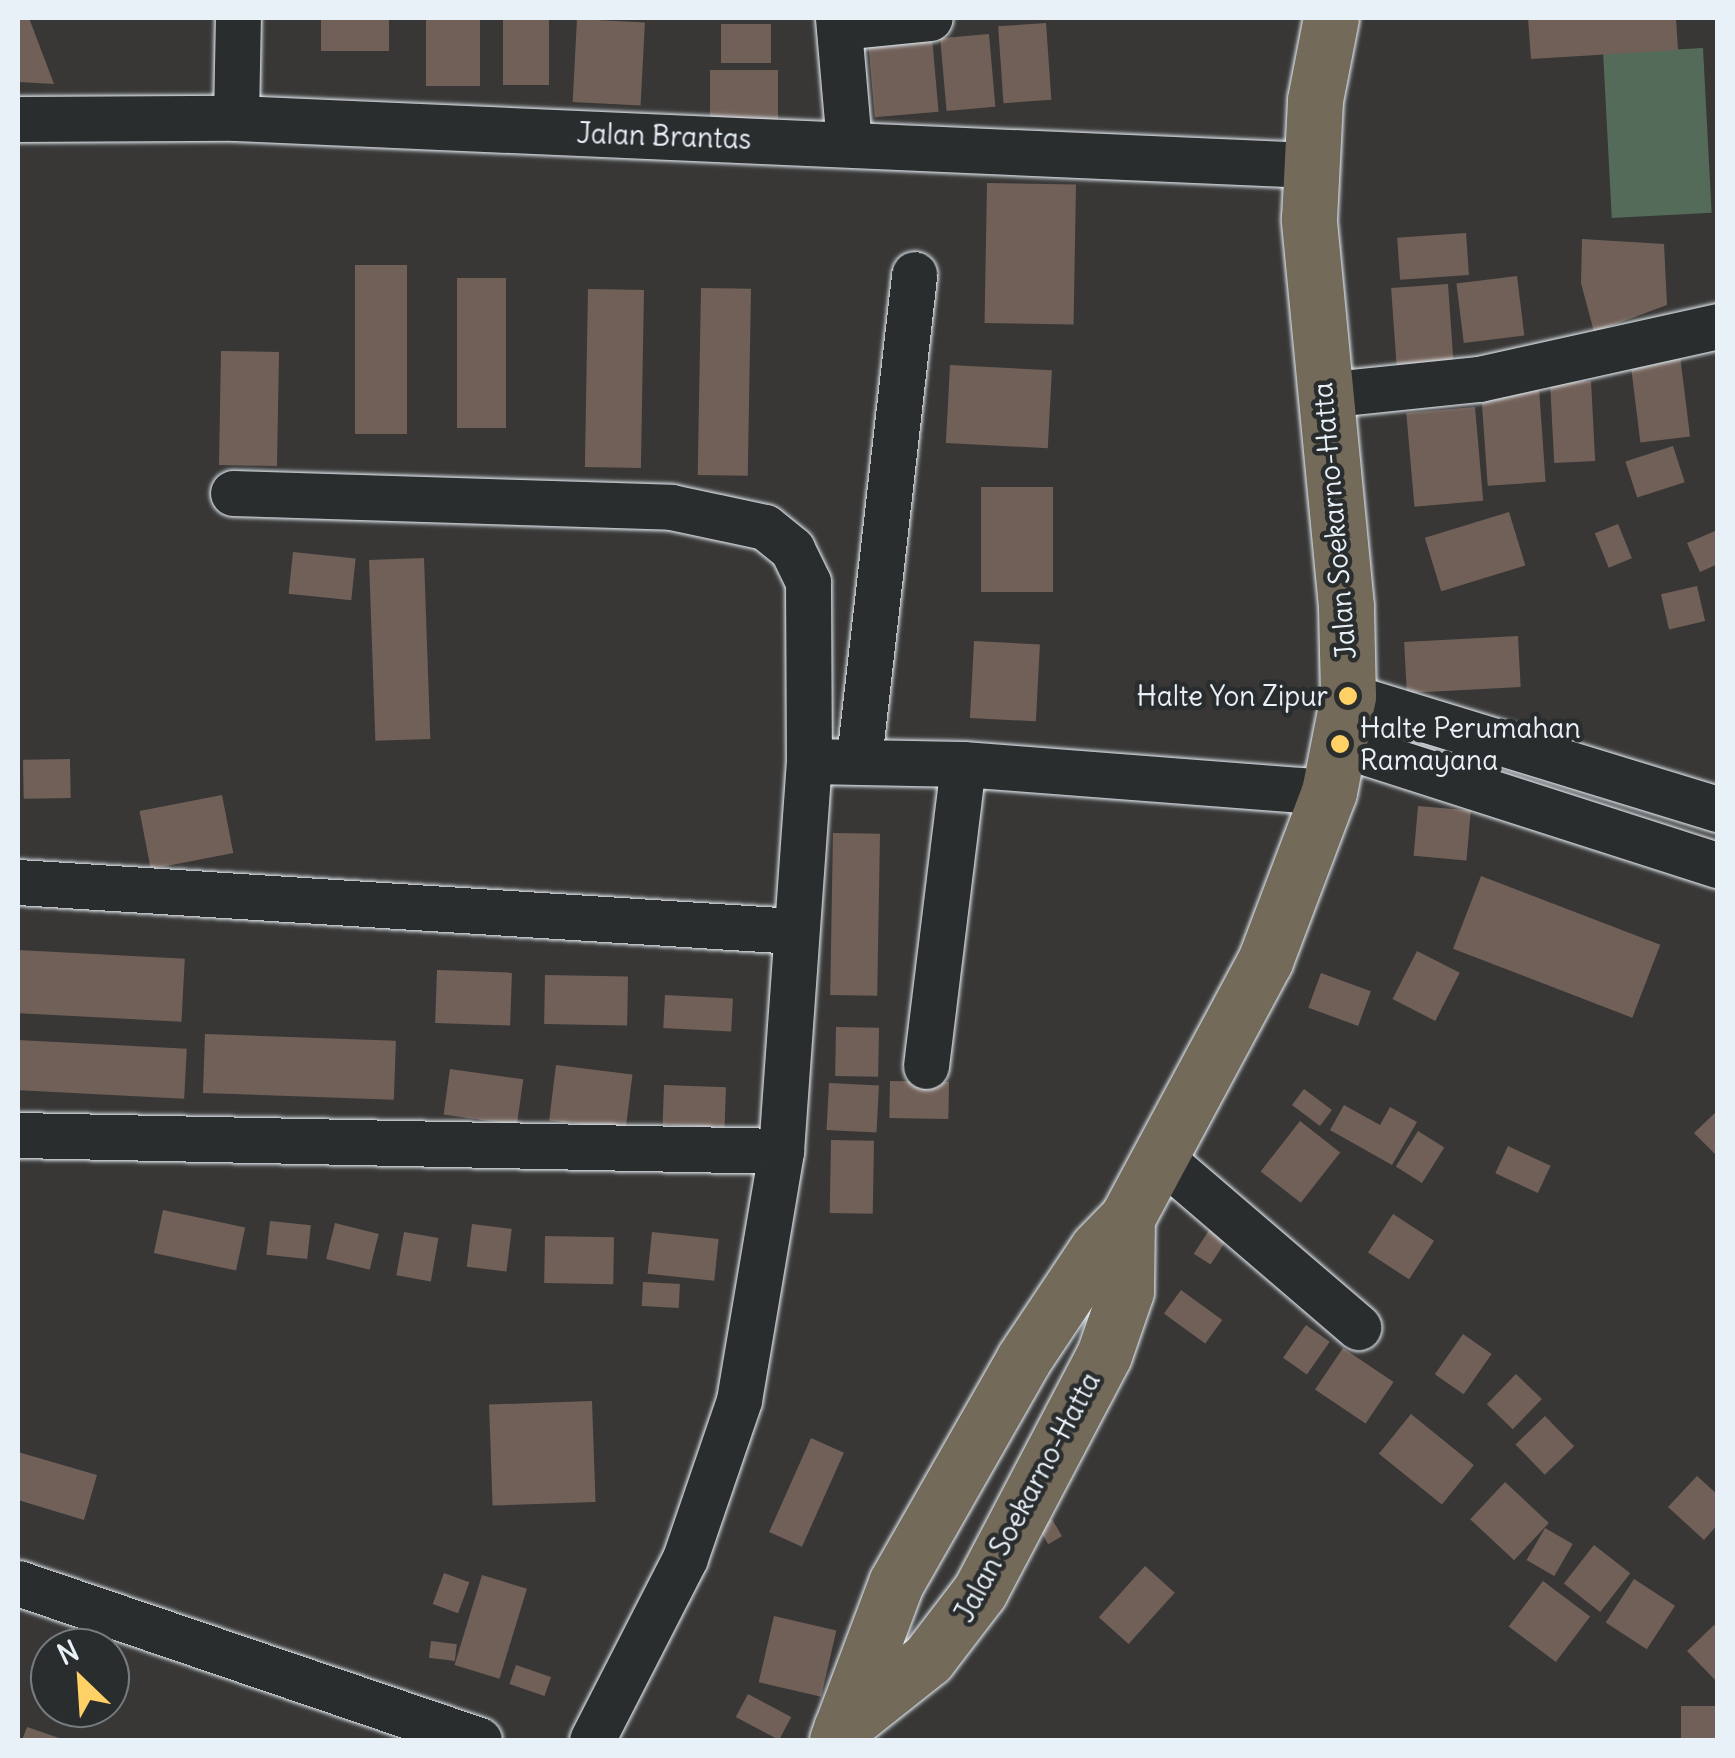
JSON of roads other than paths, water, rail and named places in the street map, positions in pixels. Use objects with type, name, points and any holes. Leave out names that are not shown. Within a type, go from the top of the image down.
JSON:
[{"type":"highway","name":"Jalan Soekarno-Hatta","points":[[839,1734],[896,1584],[1023,1360],[1086,1264],[1127,1218],[1287,912],[1339,744],[1346,606],[1323,395],[1310,165],[1331,18]]},
{"type":"highway","name":"Jalan Soekarno-Hatta","points":[[839,1734],[928,1660],[980,1591],[1117,1322],[1126,1292],[1127,1218]]},
{"type":"street","points":[[236,118],[238,18]]},
{"type":"street","points":[[848,143],[838,22],[930,18]]},
{"type":"street","name":"Jalan Brantas","points":[[18,119],[236,118],[1310,165]]},
{"type":"street","points":[[859,759],[914,274]]},
{"type":"street","points":[[1323,395],[1479,378],[1718,326]]},
{"type":"street","points":[[233,492],[671,507],[766,528],[792,549],[808,582],[809,761],[781,1150],[739,1400],[685,1558],[592,1740]]},
{"type":"street","points":[[809,761],[963,764],[1339,744],[1718,809]]},
{"type":"street","points":[[1339,744],[1718,865]]},
{"type":"street","points":[[926,1066],[963,764]]},
{"type":"street","points":[[18,882],[795,931]]},
{"type":"street","points":[[18,1135],[781,1150]]},
{"type":"street","points":[[1161,1158],[1358,1327]]},
{"type":"street","points":[[18,1583],[478,1740]]},
{"type":"place","name":"Halte Yon Zipur","points":[[1348,696]]},
{"type":"place","name":"Halte Perumahan Ramayana","points":[[1340,744]]}]
